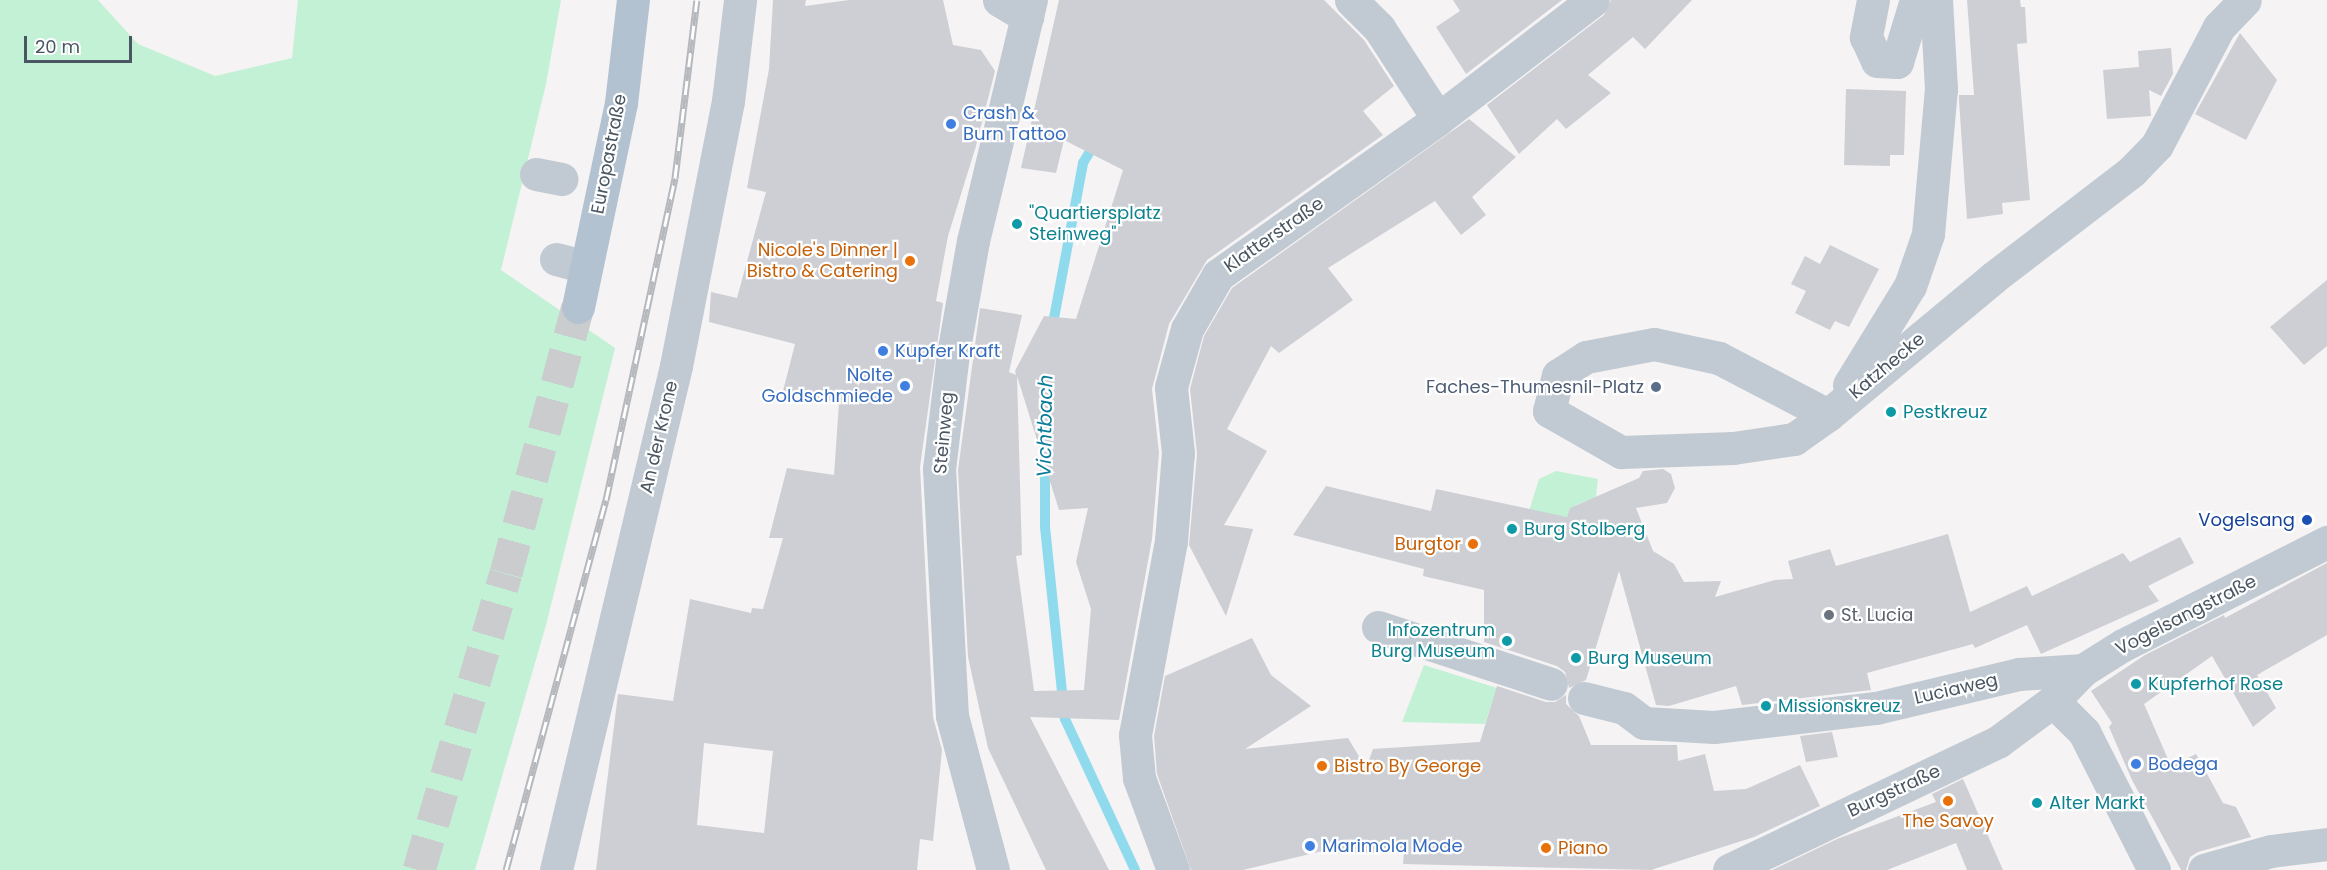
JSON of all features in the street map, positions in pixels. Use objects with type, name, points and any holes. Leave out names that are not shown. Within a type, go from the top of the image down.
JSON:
[{"type":"main road","name":"Europastraße","points":[[578,307],[571,263],[621,103],[633,0]]},
{"type":"street","name":"An der Krone","points":[[556,870],[676,366],[728,101],[740,0]]},
{"type":"street","points":[[999,0],[1029,8]]},
{"type":"street","points":[[1351,0],[1379,28],[1438,118]]},
{"type":"street","name":"Klatterstraße","points":[[1173,870],[1139,778],[1135,735],[1172,541],[1178,453],[1171,387],[1187,329],[1218,274],[1438,118],[1593,0]]},
{"type":"street","points":[[1873,0],[1866,38],[1877,61],[1897,62],[1916,0]]},
{"type":"street","name":"Katzhecke","points":[[1828,415],[1910,286],[1928,234],[1941,89],[1936,0]]},
{"type":"street","name":"Katzhecke","points":[[1828,415],[1994,277],[2132,171],[2157,145],[2219,27],[2245,0]]},
{"type":"street","name":"Steinweg","points":[[993,870],[952,716],[939,469],[953,354],[973,241],[1029,8]]},
{"type":"street","points":[[1654,344],[1719,358],[1828,415],[1794,439],[1733,448],[1621,452],[1549,411],[1558,375],[1586,357],[1654,344]]},
{"type":"street","name":"Vogelsangstraße","points":[[2053,700],[2083,670],[2123,645],[2327,542]]},
{"type":"street","points":[[1378,627],[1551,684]]},
{"type":"street","name":"Luciaweg","points":[[1584,698],[1624,708],[1644,723],[1714,727],[1876,708],[2019,674],[2083,670]]},
{"type":"street","points":[[2053,700],[2084,732],[2154,870]]},
{"type":"street","name":"Burgstraße","points":[[1729,870],[2000,741],[2053,700]]},
{"type":"street","points":[[2204,870],[2271,851],[2327,844]]},
{"type":"green space","points":[[0,0],[98,0],[138,44],[215,76],[292,58],[298,0],[561,0],[546,84],[501,270],[615,348],[546,625],[475,870],[0,870]]},
{"type":"green space","points":[[1556,471],[1598,479],[1596,497],[1576,505],[1567,517],[1529,511],[1539,479]]},
{"type":"green space","points":[[1424,665],[1497,688],[1485,724],[1402,722]]},
{"type":"building","points":[[773,0],[806,0],[805,6],[849,0],[943,0],[953,45],[981,50],[995,71],[976,146],[948,236],[936,301],[943,303],[920,467],[933,717],[942,750],[933,841],[920,839],[917,870],[596,870],[618,694],[673,701],[690,599],[751,613],[752,608],[763,609],[783,538],[769,538],[787,468],[834,475],[839,403],[783,391],[795,344],[709,322],[711,292],[737,298],[766,192],[747,188],[769,69]],"holes":[[[704,743],[773,751],[764,833],[697,825]]]},
{"type":"building","points":[[1059,0],[1324,0],[1364,40],[1394,86],[1363,111],[1383,135],[1207,260],[1169,324],[1152,389],[1159,453],[1152,539],[1119,720],[1030,717],[1109,870],[1046,870],[988,748],[968,657],[958,470],[980,308],[1022,315],[1009,372],[1016,375],[1015,371],[1044,316],[1076,319],[1123,170],[1064,140],[1056,173],[1021,168]],"holes":[[[1017,376],[1059,510],[1088,508],[1076,562],[1091,609],[1084,690],[1034,691],[1016,556],[1022,555]]]},
{"type":"building","points":[[1453,0],[1562,0],[1466,74],[1436,27],[1460,11]]},
{"type":"building","points":[[1611,0],[1692,0],[1645,49],[1633,37],[1588,75],[1611,93],[1566,129],[1557,119],[1519,154],[1487,105],[1604,15]]},
{"type":"building","points":[[1967,0],[2020,0],[2021,7],[2025,7],[2027,43],[2017,44],[2030,200],[2002,203],[2003,214],[1967,219],[1959,95],[1974,95]]},
{"type":"building","points":[[2240,33],[2277,80],[2246,140],[2195,114]]},
{"type":"building","points":[[2171,48],[2173,74],[2161,96],[2149,90],[2151,116],[2107,119],[2103,70],[2139,67],[2138,51]]},
{"type":"building","points":[[1846,89],[1906,91],[1904,155],[1890,155],[1890,166],[1844,165]]},
{"type":"building","points":[[1469,119],[1516,157],[1472,197],[1486,215],[1461,235],[1435,201],[1328,268],[1353,300],[1279,353],[1271,346],[1227,429],[1267,451],[1224,525],[1253,529],[1226,616],[1189,545],[1197,454],[1190,389],[1204,336],[1232,288]]},
{"type":"building","points":[[1830,245],[1879,269],[1849,327],[1835,321],[1830,330],[1795,313],[1806,291],[1791,284],[1805,256],[1820,264]]},
{"type":"building","points":[[2327,280],[2327,346],[2304,365],[2270,327]]},
{"type":"building","points":[[1663,469],[1671,474],[1675,488],[1667,503],[1636,508],[1653,551],[1674,564],[1684,582],[1721,581],[1715,597],[1775,580],[1793,579],[1788,561],[1830,549],[1836,566],[1948,534],[1970,612],[2027,586],[2032,596],[2123,553],[2130,562],[2180,537],[2194,563],[2148,586],[2159,601],[2041,654],[2027,625],[1975,648],[1973,644],[1867,673],[1871,690],[1742,705],[1736,686],[1669,706],[1656,705],[1619,571],[1586,680],[1569,688],[1565,672],[1557,666],[1484,642],[1484,590],[1423,576],[1424,569],[1293,535],[1326,486],[1431,511],[1436,489],[1567,517],[1570,508],[1639,478],[1643,471]]},
{"type":"building","points":[[2327,563],[2327,635],[2257,675],[2276,708],[2253,727],[2212,656],[2144,704],[2171,766],[2196,754],[2223,803],[2236,807],[2251,837],[2198,852],[2190,857],[2186,870],[2181,870],[2132,780],[2109,727],[2112,723],[2091,691],[2145,655],[2224,615],[2225,618]]},
{"type":"building","points":[[1252,638],[1271,675],[1311,706],[1245,749],[1348,738],[1366,768],[1373,749],[1480,742],[1497,686],[1546,702],[1555,702],[1566,695],[1566,704],[1579,716],[1591,745],[1677,745],[1678,761],[1705,754],[1714,791],[1746,789],[1800,765],[1820,806],[1754,837],[1651,870],[1403,864],[1404,852],[1331,854],[1331,849],[1243,870],[1191,870],[1157,774],[1154,736],[1165,676]]},
{"type":"building","points":[[1832,732],[1838,757],[1806,762],[1800,736]]},
{"type":"building","points":[[1963,779],[2003,870],[1967,870],[1956,843],[1887,870],[1772,870],[1837,839],[1936,802],[1932,794]]},
{"type":"waterway","name":"Vichtbach","points":[[1052,329],[1083,163],[1096,141]]},
{"type":"waterway","name":"Vichtbach","points":[[1045,452],[1045,527],[1065,719],[1135,870]]},
{"type":"tunnel","points":[[419,870],[506,573],[578,307]]},
{"type":"railway","points":[[506,870],[606,500],[675,178],[697,0]]},
{"type":"place","name":"Crash & Burn Tattoo","points":[[951,124]]},
{"type":"place","name":"\"Quartiersplatz Steinweg\"","points":[[1017,224]]},
{"type":"place","name":"Nicole's Dinner | Bistro & Catering","points":[[910,261]]},
{"type":"place","name":"Kupfer Kraft","points":[[883,351]]},
{"type":"place","name":"Nolte Goldschmiede","points":[[905,386]]},
{"type":"place","name":"Faches-Thumesnil-Platz","points":[[1656,387]]},
{"type":"place","name":"Pestkreuz","points":[[1891,412]]},
{"type":"place","name":"Vogelsang","points":[[2307,520]]},
{"type":"place","name":"Burg Stolberg","points":[[1512,529]]},
{"type":"place","name":"Burgtor","points":[[1473,544]]},
{"type":"place","name":"St. Lucia","points":[[1829,615]]},
{"type":"place","name":"Infozentrum Burg Museum","points":[[1507,641]]},
{"type":"place","name":"Burg Museum","points":[[1576,658]]},
{"type":"place","name":"Kupferhof Rose","points":[[2136,684]]},
{"type":"place","name":"Missionskreuz","points":[[1766,706]]},
{"type":"place","name":"Bodega","points":[[2136,764]]},
{"type":"place","name":"Bistro By George","points":[[1322,766]]},
{"type":"place","name":"The Savoy","points":[[1948,801]]},
{"type":"place","name":"Alter Markt","points":[[2037,803]]},
{"type":"place","name":"Marimola Mode","points":[[1310,846]]},
{"type":"place","name":"Piano","points":[[1546,848]]}]
